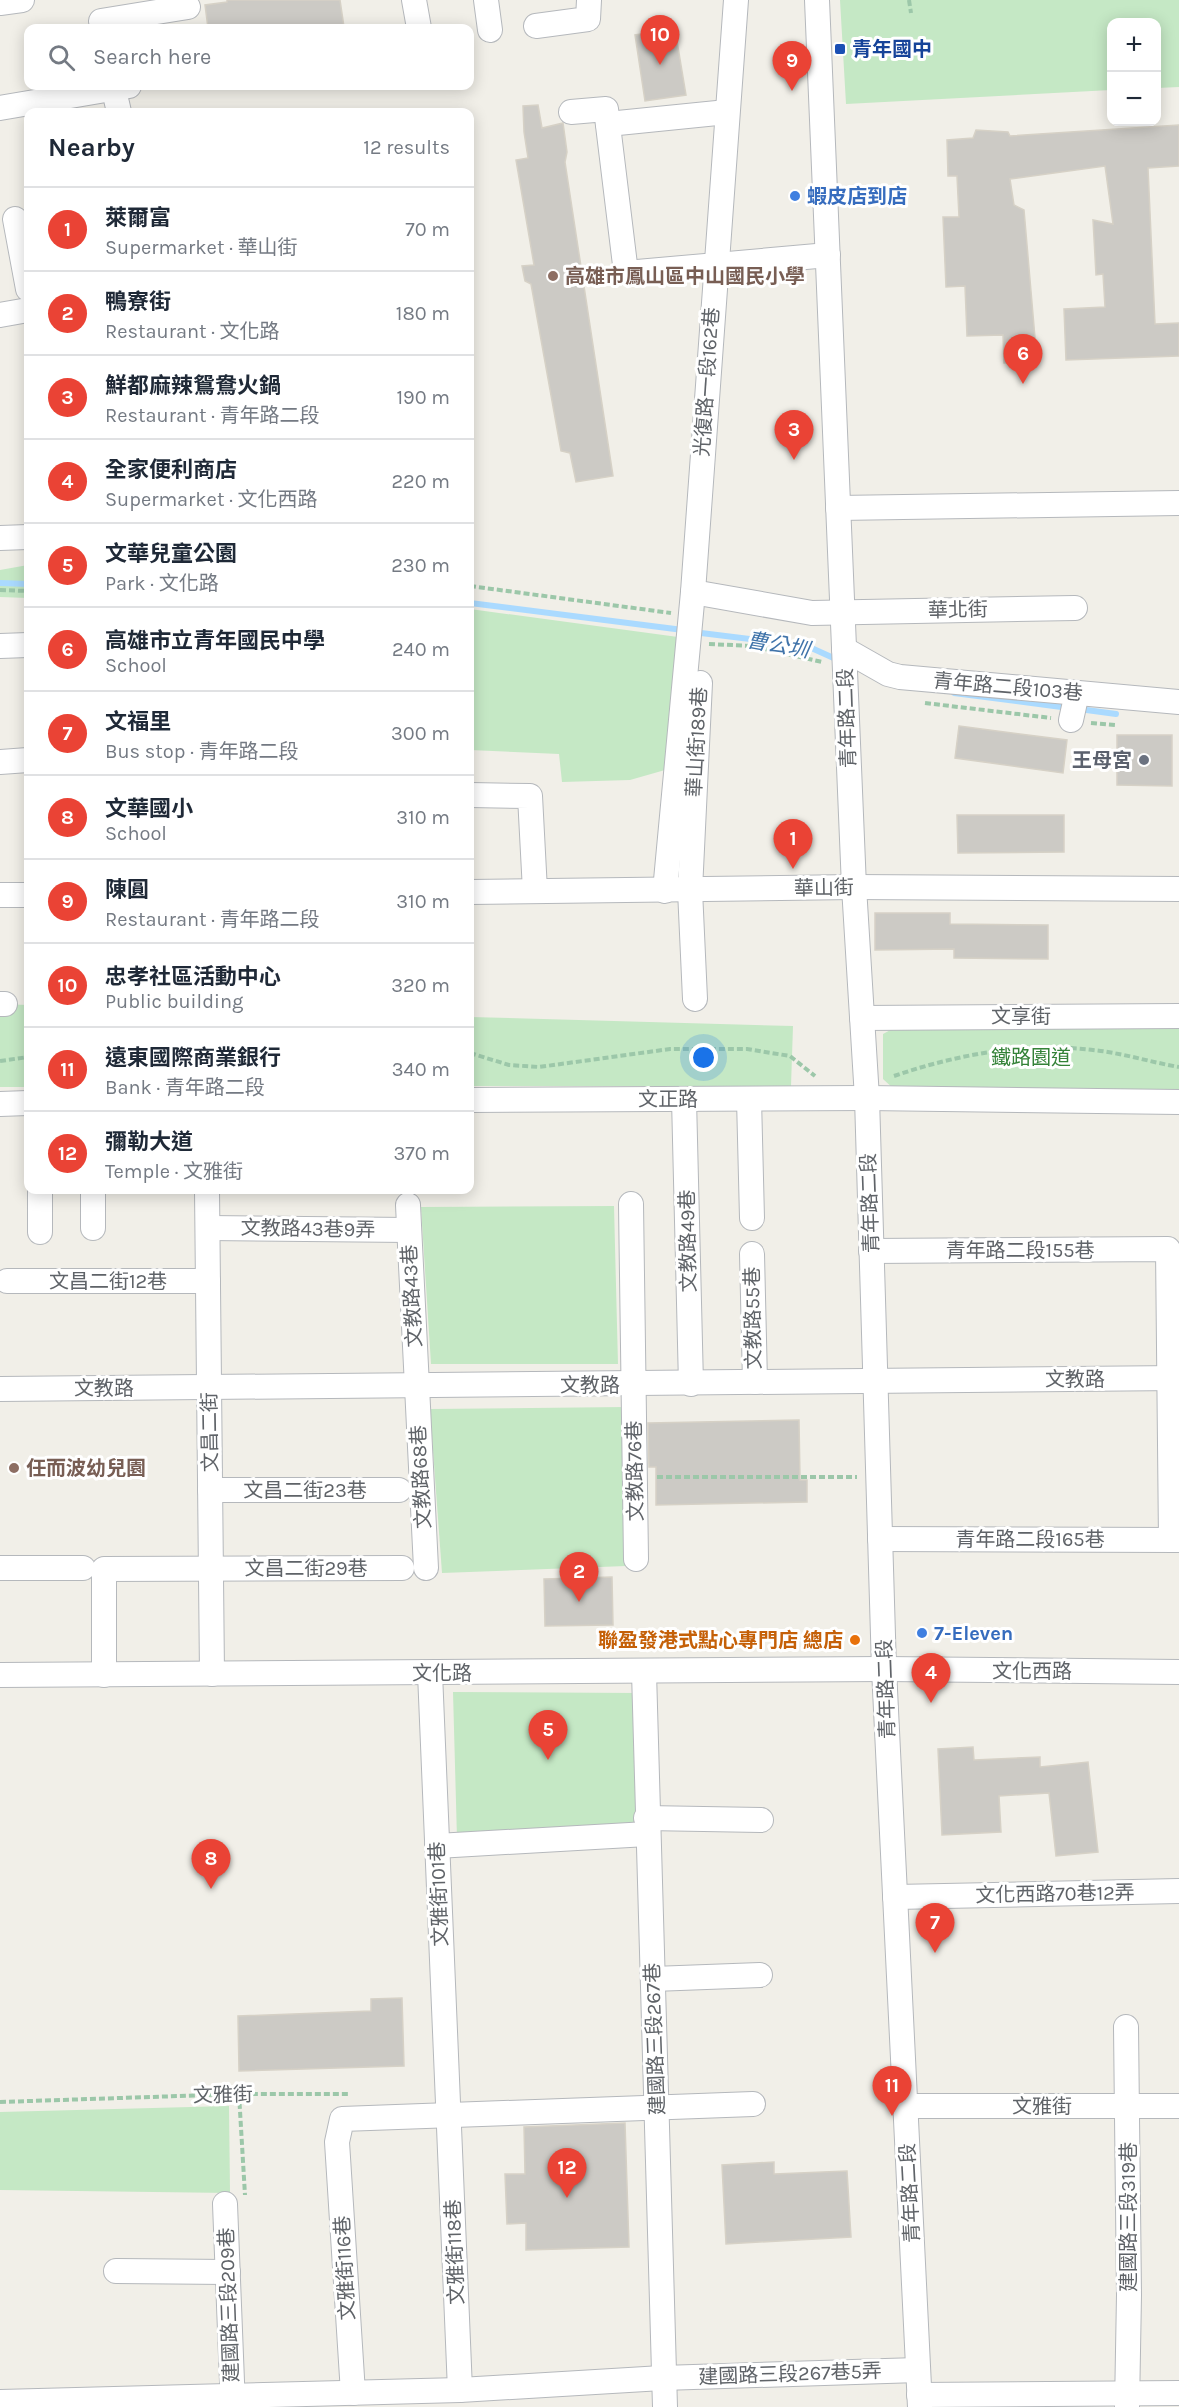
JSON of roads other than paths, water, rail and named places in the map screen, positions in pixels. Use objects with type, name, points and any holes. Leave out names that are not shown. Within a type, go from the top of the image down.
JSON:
[{"type":"street","points":[[0,3],[22,0]]},
{"type":"street","points":[[414,0],[417,24]]},
{"type":"street","points":[[486,0],[490,30]]},
{"type":"street","points":[[536,26],[588,19],[589,0]]},
{"type":"street","name":"光復路一段162巷","points":[[697,621],[715,265],[736,0]]},
{"type":"street","name":"青年路二段","points":[[817,0],[854,887],[867,1098],[884,1669],[920,2401]]},
{"type":"street","points":[[100,17],[188,7]]},
{"type":"street","points":[[0,108],[97,90]]},
{"type":"street","points":[[118,90],[119,108]]},
{"type":"street","points":[[571,112],[606,109],[626,273],[828,255]]},
{"type":"street","points":[[608,124],[727,112]]},
{"type":"street","points":[[15,219],[24,267]]},
{"type":"street","points":[[0,315],[24,311]]},
{"type":"street","points":[[838,508],[1179,503]]},
{"type":"street","points":[[0,538],[24,537]]},
{"type":"street","name":"華北街","points":[[697,621],[812,613],[1075,608]]},
{"type":"street","points":[[665,891],[697,621]]},
{"type":"street","name":"華山街189巷","points":[[695,999],[690,890],[697,621]]},
{"type":"street","points":[[0,646],[24,645]]},
{"type":"street","name":"青年路二段103巷","points":[[844,660],[900,677],[1179,702]]},
{"type":"street","points":[[1071,720],[1077,693]]},
{"type":"street","points":[[0,762],[24,760]]},
{"type":"street","points":[[474,795],[530,796],[535,891]]},
{"type":"street","name":"華山街","points":[[474,892],[854,887],[1179,889]]},
{"type":"street","points":[[0,895],[24,895]]},
{"type":"street","name":"文享街","points":[[862,1018],[1179,1016]]},
{"type":"street","points":[[867,1098],[1179,1102]]},
{"type":"street","name":"文正路","points":[[474,1100],[867,1098]]},
{"type":"street","name":"文教路49巷","points":[[684,1099],[691,1383]]},
{"type":"street","points":[[749,1099],[752,1218]]},
{"type":"street","points":[[0,1104],[24,1104]]},
{"type":"street","points":[[40,1194],[40,1232]]},
{"type":"street","points":[[93,1194],[93,1228]]},
{"type":"street","name":"文昌二街","points":[[207,1194],[212,1674]]},
{"type":"street","name":"文教路76巷","points":[[631,1204],[636,1558]]},
{"type":"street","name":"文教路43巷","points":[[408,1205],[417,1386]]},
{"type":"street","name":"文教路43巷9弄","points":[[208,1228],[409,1230]]},
{"type":"street","name":"青年路二段155巷","points":[[872,1251],[1168,1249],[1174,1378]]},
{"type":"street","name":"文教路55巷","points":[[752,1254],[755,1382]]},
{"type":"street","name":"文昌二街12巷","points":[[7,1281],[208,1281]]},
{"type":"street","points":[[1174,1378],[1175,1540]]},
{"type":"street","name":"文教路","points":[[0,1389],[1174,1378]]},
{"type":"street","name":"文教路68巷","points":[[417,1386],[426,1568]]},
{"type":"street","name":"文昌二街23巷","points":[[210,1490],[399,1490]]},
{"type":"street","name":"青年路二段165巷","points":[[880,1539],[1175,1540]]},
{"type":"street","points":[[0,1568],[83,1568]]},
{"type":"street","name":"文昌二街29巷","points":[[104,1675],[104,1569],[402,1568]]},
{"type":"street","name":"文化路","points":[[0,1675],[884,1669]]},
{"type":"street","name":"文化西路","points":[[884,1669],[1179,1672]]},
{"type":"street","name":"建國路三段267巷","points":[[644,1672],[646,1826],[657,2108],[662,2378],[665,2407]]},
{"type":"street","name":"文雅街101巷","points":[[430,1673],[449,2114]]},
{"type":"street","points":[[437,1846],[646,1826],[761,1820]]},
{"type":"street","name":"文化西路70巷12弄","points":[[895,1897],[1179,1891]]},
{"type":"street","points":[[653,1979],[760,1975]]},
{"type":"street","name":"建國路三段319巷","points":[[1125,2027],[1127,2400]]},
{"type":"street","points":[[449,2114],[753,2104]]},
{"type":"street","name":"文雅街","points":[[906,2106],[1179,2106]]},
{"type":"street","name":"文雅街116巷","points":[[352,2393],[337,2142],[342,2119],[449,2114]]},
{"type":"street","name":"文雅街118巷","points":[[449,2114],[456,2398]]},
{"type":"street","name":"建國路三段209巷","points":[[225,2204],[232,2402]]},
{"type":"street","points":[[116,2271],[228,2272]]},
{"type":"street","name":"建國路三段267巷5弄","points":[[0,2402],[116,2400],[232,2402],[352,2393],[456,2398],[662,2378],[918,2370]]},
{"type":"street","points":[[920,2401],[1127,2400],[1179,2393]]},
{"type":"waterway","name":"曹公圳","points":[[0,583],[24,584]]},
{"type":"waterway","name":"曹公圳","points":[[474,604],[683,630]]},
{"type":"waterway","name":"曹公圳","points":[[693,632],[807,646],[838,660]]},
{"type":"waterway","name":"曹公圳","points":[[954,693],[1069,708]]},
{"type":"waterway","name":"曹公圳","points":[[1079,709],[1116,714]]},
{"type":"place","name":"青年國中","points":[[840,49]]},
{"type":"place","name":"忠孝社區活動中心","points":[[660,65]]},
{"type":"place","name":"陳圓","points":[[792,91]]},
{"type":"place","name":"蝦皮店到店","points":[[795,196]]},
{"type":"place","name":"高雄市鳳山區中山國民小學","points":[[553,276]]},
{"type":"place","name":"高雄市立青年國民中學","points":[[1023,384]]},
{"type":"place","name":"鮮都麻辣鴛鴦火鍋","points":[[794,460]]},
{"type":"place","name":"王母宮","points":[[1144,760]]},
{"type":"place","name":"萊爾富","points":[[793,869]]},
{"type":"place","name":"任而波幼兒園","points":[[14,1468]]},
{"type":"place","name":"鴨寮街","points":[[579,1602]]},
{"type":"place","name":"7-Eleven","points":[[922,1633]]},
{"type":"place","name":"聯盈發港式點心專門店 總店","points":[[855,1640]]},
{"type":"place","name":"全家便利商店","points":[[931,1703]]},
{"type":"place","name":"文華兒童公園","points":[[548,1760]]},
{"type":"place","name":"文華國小","points":[[211,1889]]},
{"type":"place","name":"文福里","points":[[935,1953]]},
{"type":"place","name":"遠東國際商業銀行","points":[[892,2116]]},
{"type":"place","name":"彌勒大道","points":[[567,2198]]},
{"type":"park label","name":"鐵路園道","points":[[1031,1057]]}]
